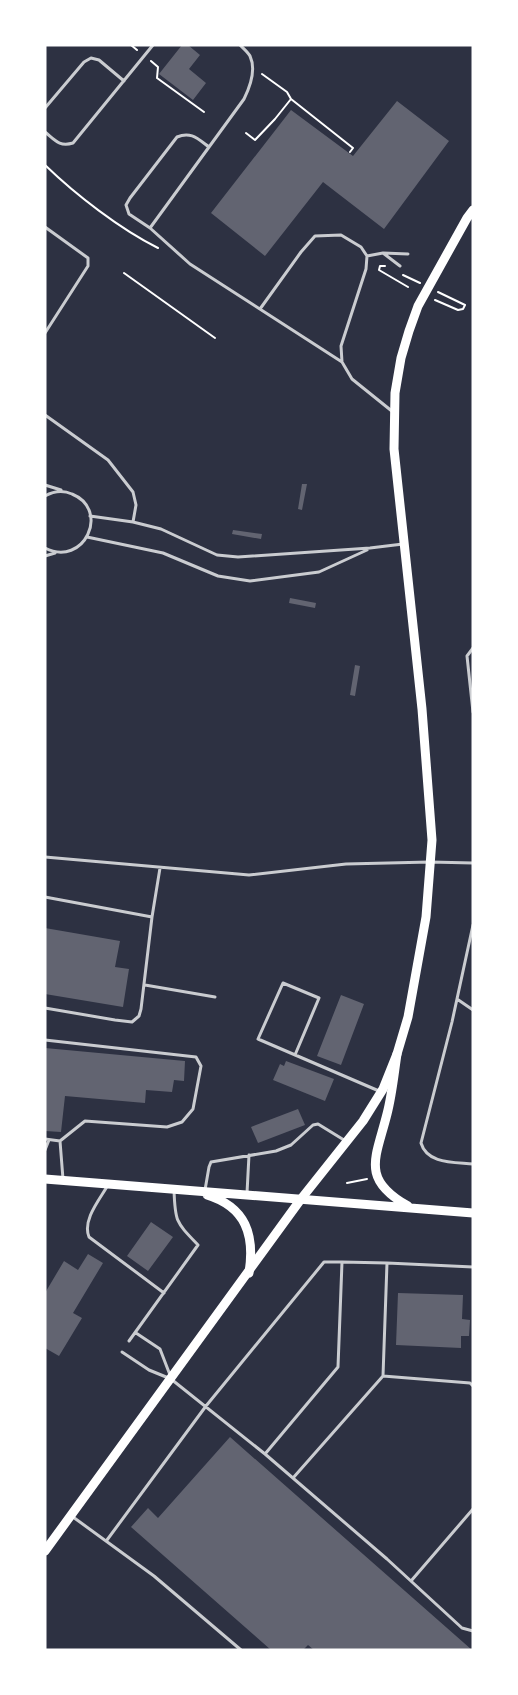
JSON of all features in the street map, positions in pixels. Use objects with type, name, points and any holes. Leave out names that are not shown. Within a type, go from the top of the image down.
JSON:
[{"type":"main road","points":[[412,1208],[393,1198],[386,1191],[374,1168],[397,1054],[408,1017],[424,928],[432,840],[422,709],[394,449],[395,393],[401,358],[418,306],[473,210]]},
{"type":"main road","points":[[45,1551],[301,1200],[363,1121],[381,1091],[397,1054]]},
{"type":"main road","points":[[45,1179],[473,1213]]},
{"type":"main road","points":[[200,1192],[227,1205],[243,1222],[250,1238],[249,1273]]},
{"type":"lane","points":[[45,132],[56,142],[64,145],[73,143],[153,45]]},
{"type":"lane","points":[[150,228],[249,89],[253,67],[249,54],[240,45]]},
{"type":"lane","points":[[45,108],[84,62],[91,58],[99,60],[124,81]]},
{"type":"lane","points":[[209,147],[194,136],[184,134],[177,137],[130,198],[126,206],[129,214],[150,228],[190,264],[342,362],[352,379],[395,413]]},
{"type":"lane","points":[[45,227],[88,258],[88,266],[45,333]]},
{"type":"lane","points":[[260,309],[315,236],[341,235],[361,247],[367,256],[366,269],[342,346],[342,362]]},
{"type":"lane","points":[[367,256],[383,253],[408,254]]},
{"type":"lane","points":[[383,253],[400,267]]},
{"type":"lane","points":[[45,415],[108,460],[133,492],[136,505],[133,522]]},
{"type":"lane","points":[[45,484],[77,496],[85,503],[91,522],[87,537],[77,548],[67,552],[45,548]]},
{"type":"lane","points":[[45,496],[58,491],[68,492]]},
{"type":"lane","points":[[90,516],[133,522],[161,529],[217,555],[238,557],[370,548],[404,543]]},
{"type":"lane","points":[[87,537],[162,553],[218,576],[250,581],[319,572],[370,548]]},
{"type":"lane","points":[[45,556],[57,552]]},
{"type":"lane","points":[[473,648],[467,656],[473,712]]},
{"type":"lane","points":[[45,857],[249,875],[346,864],[473,863]]},
{"type":"lane","points":[[45,1008],[132,1022],[139,1016],[160,867]]},
{"type":"lane","points":[[45,897],[152,917]]},
{"type":"lane","points":[[473,925],[421,1143],[425,1153],[434,1159],[473,1164]]},
{"type":"lane","points":[[295,1055],[319,998],[283,983],[258,1039],[295,1055],[381,1091]]},
{"type":"lane","points":[[145,985],[215,997]]},
{"type":"lane","points":[[457,999],[473,1010]]},
{"type":"lane","points":[[45,1040],[179,1054],[196,1057],[201,1066],[193,1109],[182,1122],[167,1127],[85,1121],[60,1141],[47,1140],[45,1150]]},
{"type":"lane","points":[[200,1192],[211,1162],[276,1151],[291,1145],[313,1125],[318,1124],[347,1142]]},
{"type":"lane","points":[[60,1141],[63,1180]]},
{"type":"lane","points":[[247,1195],[249,1155]]},
{"type":"lane","points":[[108,1184],[89,1218],[87,1228],[89,1237],[164,1293]]},
{"type":"lane","points":[[129,1341],[198,1245],[178,1222],[174,1210],[174,1190]]},
{"type":"lane","points":[[106,1540],[206,1406],[324,1262],[473,1267]]},
{"type":"lane","points":[[266,1454],[338,1367],[342,1262]]},
{"type":"lane","points":[[293,1478],[383,1377],[387,1263]]},
{"type":"lane","points":[[135,1333],[160,1349],[171,1379]]},
{"type":"lane","points":[[122,1352],[148,1370],[171,1379],[206,1406],[266,1454],[462,1628],[473,1631]]},
{"type":"lane","points":[[383,1377],[470,1383],[473,1386]]},
{"type":"lane","points":[[411,1581],[473,1509]]},
{"type":"lane","points":[[70,1515],[154,1576],[241,1650]]},
{"type":"path","points":[[131,45],[139,52]]},
{"type":"path","points":[[151,61],[158,67],[157,78],[204,112]]},
{"type":"path","points":[[253,67],[287,92],[291,99],[353,148],[350,152]]},
{"type":"path","points":[[246,133],[255,140],[291,99]]},
{"type":"path","points":[[45,165],[62,181],[135,236],[163,250]]},
{"type":"path","points":[[124,273],[215,338]]},
{"type":"path","points":[[400,282],[408,287]]},
{"type":"path","points":[[435,300],[440,302]]},
{"type":"path","points":[[347,1183],[367,1179]]},
{"type":"building","points":[[182,45],[188,45],[200,55],[189,69],[206,83],[193,100],[159,74]]},
{"type":"building","points":[[397,101],[449,141],[384,229],[323,182],[265,256],[211,213],[291,110],[353,156]]},
{"type":"building","points":[[302,484],[307,484],[302,510],[298,509]]},
{"type":"building","points":[[233,530],[262,534],[261,539],[232,534]]},
{"type":"building","points":[[290,598],[316,603],[315,608],[289,603]]},
{"type":"building","points":[[355,665],[360,666],[355,696],[350,695]]},
{"type":"building","points":[[45,928],[120,941],[115,967],[129,969],[123,1007],[45,994]]},
{"type":"building","points":[[341,995],[364,1004],[341,1065],[317,1056]]},
{"type":"building","points":[[45,1048],[185,1061],[184,1081],[174,1080],[172,1092],[146,1090],[145,1103],[65,1096],[61,1132],[45,1131]]},
{"type":"building","points":[[286,1061],[334,1079],[325,1101],[273,1080],[280,1064],[284,1066]]},
{"type":"building","points":[[298,1109],[305,1125],[258,1143],[251,1127]]},
{"type":"building","points":[[151,1222],[173,1237],[148,1271],[127,1256]]},
{"type":"building","points":[[88,1254],[103,1263],[73,1313],[82,1318],[59,1356],[45,1348],[45,1293],[64,1261],[78,1270]]},
{"type":"building","points":[[398,1293],[463,1295],[462,1319],[470,1320],[469,1336],[461,1336],[461,1348],[396,1345]]},
{"type":"building","points":[[230,1437],[472,1650],[314,1650],[308,1645],[303,1650],[271,1650],[131,1527],[148,1508],[158,1518]]}]
